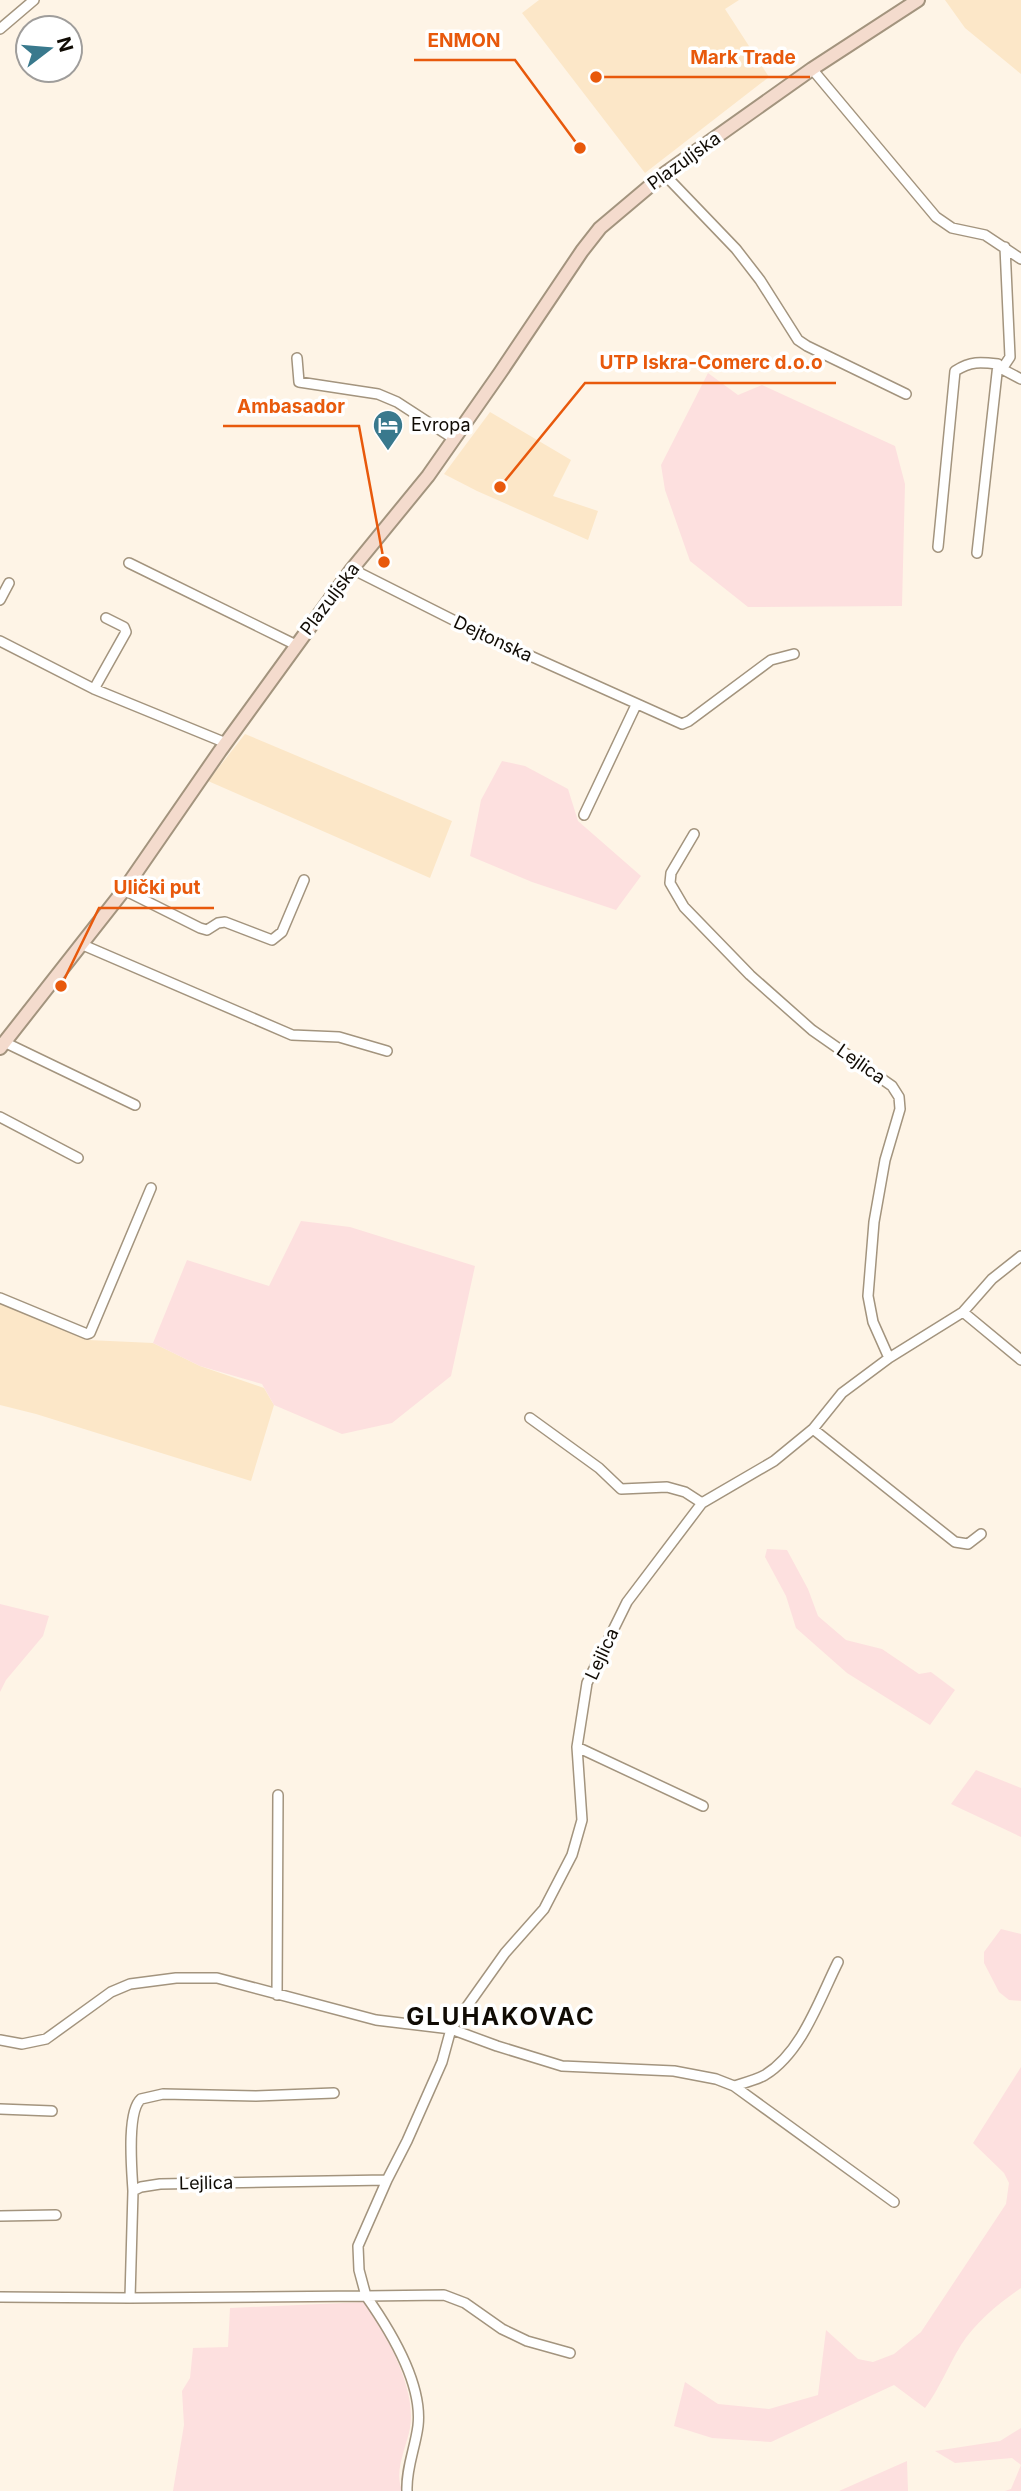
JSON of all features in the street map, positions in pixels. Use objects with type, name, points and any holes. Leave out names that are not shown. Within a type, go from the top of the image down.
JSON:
[{"type":"main road","name":"Plazuljska","points":[[2,1045],[83,945],[296,645],[454,439],[582,251],[617,212],[664,174],[812,69],[918,0]]},
{"type":"street","points":[[0,29],[34,0]]},
{"type":"street","points":[[812,69],[936,217],[952,228],[985,235],[1021,258]]},
{"type":"street","points":[[664,174],[736,249],[760,280],[798,340],[906,394]]},
{"type":"street","points":[[977,552],[1000,366],[1010,357],[1005,247]]},
{"type":"street","points":[[297,358],[299,382],[378,394],[397,402],[454,439]]},
{"type":"street","points":[[938,547],[956,371],[968,363],[1000,366],[1021,379]]},
{"type":"street","points":[[129,563],[296,645]]},
{"type":"street","name":"Dejtonska","points":[[352,569],[477,632],[682,724],[771,660],[794,654]]},
{"type":"street","points":[[0,600],[9,583]]},
{"type":"street","points":[[94,690],[126,632],[124,627],[106,618]]},
{"type":"street","points":[[0,641],[94,690],[226,743]]},
{"type":"street","points":[[584,815],[636,705]]},
{"type":"street","name":"Lejlica","points":[[694,834],[671,873],[670,883],[684,907],[750,975],[812,1030],[892,1086],[899,1097],[900,1109],[885,1160],[874,1222],[868,1296],[873,1322],[889,1359]]},
{"type":"street","points":[[124,890],[200,928],[213,929],[218,923],[225,922],[272,940],[282,932],[304,880]]},
{"type":"street","points":[[83,945],[292,1035],[339,1037],[387,1051]]},
{"type":"street","points":[[2,1045],[135,1105]]},
{"type":"street","points":[[0,1117],[78,1158]]},
{"type":"street","points":[[0,1298],[90,1333],[151,1188]]},
{"type":"street","name":"Lejlica","points":[[366,2296],[359,2270],[358,2246],[442,2062],[451,2029],[505,1953],[544,1909],[572,1855],[582,1820],[577,1747],[587,1683],[627,1602],[702,1503],[774,1461],[814,1429],[842,1393],[889,1359],[963,1312],[992,1279],[1021,1256]]},
{"type":"street","points":[[963,1312],[1021,1360]]},
{"type":"street","points":[[530,1418],[600,1468],[621,1489],[667,1487],[685,1492],[702,1503]]},
{"type":"street","points":[[814,1429],[956,1542],[968,1544],[981,1534]]},
{"type":"street","points":[[577,1747],[703,1806]]},
{"type":"street","points":[[277,1995],[278,1795]]},
{"type":"street","points":[[734,2086],[763,2077],[785,2060],[803,2032],[838,1962]]},
{"type":"street","points":[[0,2040],[22,2044],[46,2039],[111,1992],[130,1984],[176,1978],[217,1978],[376,2020],[451,2029],[562,2066],[674,2071],[716,2079],[734,2086],[894,2202]]},
{"type":"street","points":[[130,2298],[132,2127],[134,2109],[141,2099],[163,2094],[256,2096],[334,2093]]},
{"type":"street","points":[[0,2109],[52,2111]]},
{"type":"street","name":"Lejlica","points":[[133,2191],[150,2185],[387,2179]]},
{"type":"street","points":[[0,2216],[56,2215]]},
{"type":"street","points":[[0,2297],[444,2295],[465,2304],[502,2329],[527,2341],[570,2353]]},
{"type":"street","points":[[366,2296],[387,2326],[412,2380],[417,2402],[418,2426],[406,2475],[407,2491]]},
{"type":"shaded area","points":[[539,0],[739,0],[725,9],[769,77],[645,173],[522,13]]},
{"type":"shaded area","points":[[945,0],[1021,0],[1021,74],[965,28]]},
{"type":"shaded area","points":[[708,373],[738,395],[762,385],[895,446],[905,484],[902,606],[748,607],[690,561],[665,490],[661,465]]},
{"type":"shaded area","points":[[490,412],[571,460],[553,496],[598,511],[588,540],[444,474]]},
{"type":"shaded area","points":[[245,734],[452,821],[430,878],[208,781]]},
{"type":"shaded area","points":[[502,761],[525,766],[568,789],[578,821],[641,876],[616,910],[532,882],[470,856],[481,800]]},
{"type":"shaded area","points":[[301,1221],[350,1227],[475,1266],[451,1376],[392,1423],[342,1434],[274,1405],[262,1384],[200,1366],[153,1343],[187,1260],[269,1286]]},
{"type":"shaded area","points":[[0,1299],[88,1340],[153,1343],[200,1366],[264,1388],[274,1405],[251,1481],[0,1405]]},
{"type":"shaded area","points":[[767,1549],[787,1550],[808,1589],[818,1616],[846,1640],[882,1649],[919,1674],[931,1672],[955,1690],[930,1725],[847,1673],[796,1628],[786,1596],[765,1557]]},
{"type":"shaded area","points":[[0,1604],[49,1616],[43,1636],[6,1680],[0,1692]]},
{"type":"shaded area","points":[[976,1770],[1021,1788],[1021,1837],[951,1804]]},
{"type":"shaded area","points":[[1001,1929],[1021,1934],[1021,2001],[1009,2000],[999,1992],[984,1963],[984,1952]]},
{"type":"shaded area","points":[[1021,2067],[1021,2288],[973,2329],[925,2408],[894,2385],[771,2442],[712,2438],[674,2426],[685,2382],[718,2404],[769,2409],[818,2395],[826,2330],[858,2359],[873,2362],[894,2354],[921,2332],[1006,2204],[1009,2183],[1004,2173],[973,2143]]},
{"type":"shaded area","points":[[365,2302],[398,2362],[409,2396],[410,2428],[399,2475],[402,2491],[173,2491],[184,2425],[182,2391],[190,2378],[193,2348],[228,2347],[230,2308]]},
{"type":"shaded area","points":[[1021,2428],[1021,2465],[1012,2458],[955,2463],[935,2451],[1000,2441]]},
{"type":"shaded area","points":[[907,2461],[908,2491],[839,2491]]},
{"type":"shaded area","points":[[1021,2465],[1021,2491],[1005,2491],[1011,2489]]},
{"type":"place","name":"Mark Trade","points":[[596,77]]},
{"type":"place","name":"ENMON","points":[[580,148]]},
{"type":"place","name":"Evropa","points":[[388,452]]},
{"type":"place","name":"UTP Iskra-Comerc d.o.o","points":[[500,487]]},
{"type":"place","name":"Ambasador","points":[[384,562]]},
{"type":"place","name":"Ulički put","points":[[61,986]]},
{"type":"district","name":"GLUHAKOVAC","points":[[501,2017]]}]
